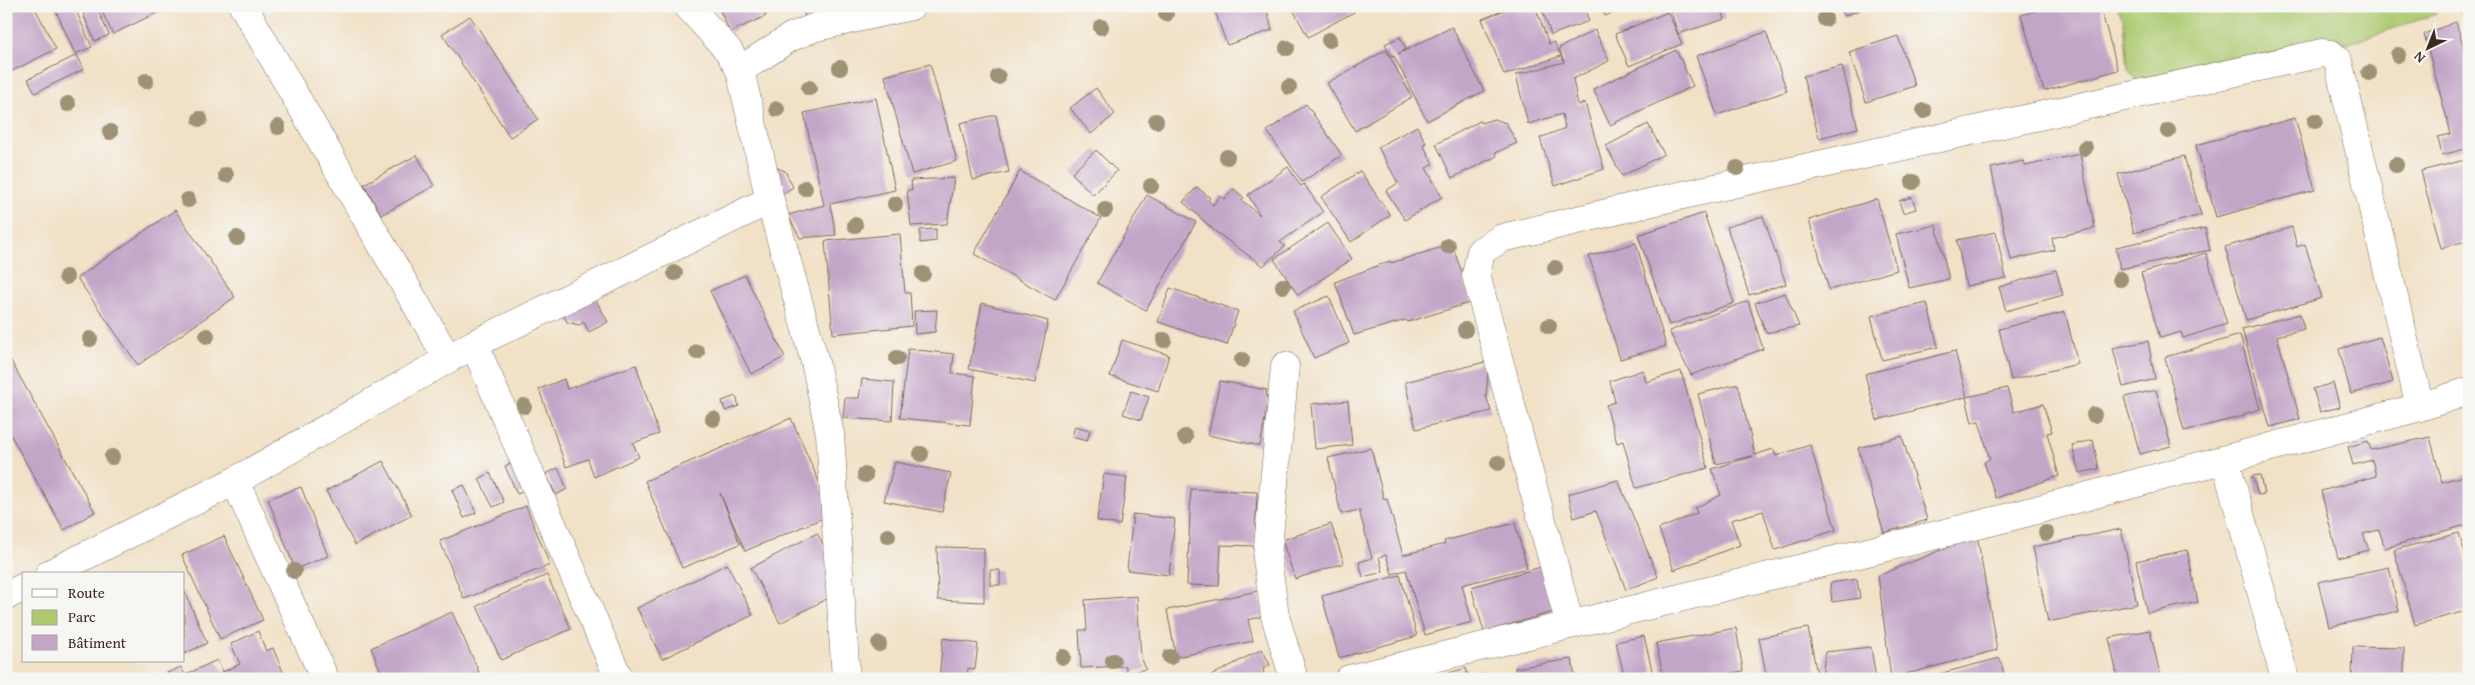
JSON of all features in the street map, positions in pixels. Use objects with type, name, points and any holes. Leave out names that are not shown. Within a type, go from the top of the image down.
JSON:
[{"type":"street","points":[[243,6],[448,359]]},
{"type":"street","points":[[688,6],[728,50],[740,70],[770,200],[815,362],[830,434],[846,679]]},
{"type":"street","points":[[740,70],[791,37],[816,28],[911,6]]},
{"type":"street","points":[[1570,625],[1476,275],[1482,251],[1502,238],[1661,200],[2322,53],[2331,54],[2338,61],[2420,406]]},
{"type":"street","points":[[53,572],[234,481],[474,344],[770,200]]},
{"type":"street","points":[[474,344],[619,679]]},
{"type":"street","points":[[1285,366],[1267,558],[1275,616],[1294,679]]},
{"type":"street","points":[[1349,679],[2006,518],[2420,406],[2469,391]]},
{"type":"street","points":[[2225,459],[2285,679]]},
{"type":"street","points":[[234,481],[325,679]]},
{"type":"street","points":[[6,596],[22,588]]},
{"type":"green space","points":[[2117,6],[2434,6],[2436,14],[2350,43],[2301,47],[2138,83],[2128,69],[2124,21]]},
{"type":"building","points":[[6,6],[34,6],[56,49],[6,74]]},
{"type":"building","points":[[54,6],[74,6],[92,47],[75,54]]},
{"type":"building","points":[[99,6],[171,6],[113,34]]},
{"type":"building","points":[[718,6],[762,6],[766,16],[730,32]]},
{"type":"building","points":[[802,6],[854,6],[806,21]]},
{"type":"building","points":[[1213,6],[1266,6],[1272,30],[1227,45]]},
{"type":"building","points":[[1291,6],[1350,6],[1354,12],[1308,37]]},
{"type":"building","points":[[1515,6],[1535,6],[1549,44],[1554,42],[1561,56],[1504,75],[1482,19]]},
{"type":"building","points":[[1541,6],[1584,6],[1589,21],[1551,35]]},
{"type":"building","points":[[1601,6],[1627,6],[1605,16]]},
{"type":"building","points":[[1669,6],[1721,6],[1725,19],[1678,34]]},
{"type":"building","points":[[1840,6],[1870,6],[1844,16]]},
{"type":"building","points":[[2052,6],[2100,6],[2118,70],[2044,91],[2021,15]]},
{"type":"building","points":[[2460,6],[2469,6],[2469,33],[2467,29]]},
{"type":"building","points":[[97,8],[109,35],[95,41],[83,14]]},
{"type":"building","points":[[1668,12],[1682,44],[1629,66],[1615,34]]},
{"type":"building","points":[[470,16],[538,119],[510,137],[442,34]]},
{"type":"building","points":[[2456,22],[2469,65],[2469,148],[2442,155],[2438,137],[2451,134],[2424,34]]},
{"type":"building","points":[[1452,27],[1484,91],[1427,121],[1394,56],[1392,57],[1385,44],[1400,37],[1406,49],[1398,54]]},
{"type":"building","points":[[1595,30],[1609,61],[1573,79],[1578,105],[1585,103],[1604,169],[1555,186],[1540,138],[1565,128],[1562,114],[1528,124],[1516,75],[1564,62],[1559,48]]},
{"type":"building","points":[[1766,32],[1787,91],[1717,115],[1696,56]]},
{"type":"building","points":[[1898,36],[1915,86],[1866,102],[1849,52]]},
{"type":"building","points":[[1386,50],[1412,97],[1355,131],[1327,83]]},
{"type":"building","points":[[1676,50],[1693,86],[1610,125],[1593,89]]},
{"type":"building","points":[[77,55],[84,69],[35,93],[28,79]]},
{"type":"building","points":[[930,64],[957,161],[912,174],[885,76]]},
{"type":"building","points":[[1842,66],[1858,128],[1819,138],[1803,76]]},
{"type":"building","points":[[1096,88],[1115,114],[1091,134],[1070,108]]},
{"type":"building","points":[[876,98],[895,190],[830,204],[836,235],[800,238],[788,215],[824,205],[804,113]]},
{"type":"building","points":[[1306,104],[1342,155],[1302,182],[1267,131]]},
{"type":"building","points":[[996,115],[1009,172],[973,180],[960,123]]},
{"type":"building","points":[[2295,118],[2315,190],[2216,217],[2196,145]]},
{"type":"building","points":[[1494,119],[1506,123],[1517,143],[1495,153],[1497,156],[1452,178],[1436,144],[1480,121],[1481,123]]},
{"type":"building","points":[[1648,124],[1664,154],[1622,176],[1606,146]]},
{"type":"building","points":[[1417,126],[1426,143],[1423,144],[1433,164],[1426,168],[1442,197],[1405,220],[1386,191],[1398,183],[1378,147]]},
{"type":"building","points":[[1096,150],[1117,171],[1093,195],[1072,173]]},
{"type":"building","points":[[2080,154],[2095,228],[2052,238],[2054,250],[2011,260],[1991,168],[2024,161],[2025,166]]},
{"type":"building","points":[[417,155],[434,186],[381,215],[364,184]]},
{"type":"building","points":[[2184,156],[2201,215],[2134,233],[2118,174]]},
{"type":"building","points":[[2469,159],[2469,240],[2441,248],[2421,171]]},
{"type":"building","points":[[772,166],[785,171],[793,187],[778,197]]},
{"type":"building","points":[[1288,167],[1301,186],[1304,184],[1323,212],[1280,242],[1285,246],[1263,266],[1215,231],[1183,202],[1197,187],[1210,198],[1208,200],[1213,205],[1220,196],[1224,199],[1234,189],[1244,198],[1241,200],[1260,215],[1248,195]]},
{"type":"building","points":[[1020,171],[1101,218],[1055,300],[974,254]]},
{"type":"building","points":[[1360,171],[1390,215],[1351,242],[1321,197]]},
{"type":"building","points":[[954,178],[947,224],[911,226],[907,190],[912,190],[911,180]]},
{"type":"building","points":[[1147,195],[1196,222],[1146,310],[1097,283]]},
{"type":"building","points":[[1912,197],[1916,209],[1903,213],[1899,201]]},
{"type":"building","points":[[1877,199],[1897,270],[1829,290],[1809,220]]},
{"type":"building","points":[[175,210],[235,297],[138,365],[77,278]]},
{"type":"building","points":[[1704,213],[1734,303],[1669,325],[1638,235]]},
{"type":"building","points":[[1763,216],[1786,284],[1749,295],[1727,227]]},
{"type":"building","points":[[1328,223],[1352,259],[1298,295],[1274,259]]},
{"type":"building","points":[[1936,225],[1949,279],[1909,288],[1896,234]]},
{"type":"building","points":[[2292,227],[2297,247],[2305,244],[2322,298],[2246,320],[2225,247]]},
{"type":"building","points":[[2205,228],[2210,250],[2120,269],[2116,247]]},
{"type":"building","points":[[936,229],[936,241],[920,243],[920,230]]},
{"type":"building","points":[[1996,232],[2006,278],[1966,286],[1957,240]]},
{"type":"building","points":[[900,234],[905,293],[910,293],[912,326],[833,334],[825,241]]},
{"type":"building","points":[[1636,243],[1666,346],[1620,359],[1589,256]]},
{"type":"building","points":[[1452,244],[1472,302],[1408,322],[1406,320],[1354,335],[1335,282],[1390,261],[1391,263]]},
{"type":"building","points":[[2206,253],[2227,324],[2183,338],[2181,332],[2160,338],[2141,273]]},
{"type":"building","points":[[2056,270],[2063,295],[2006,311],[1999,287]]},
{"type":"building","points":[[745,275],[785,357],[751,374],[710,291]]},
{"type":"building","points":[[1170,288],[1238,311],[1227,345],[1158,322]]},
{"type":"building","points":[[592,293],[608,322],[589,332],[584,322],[579,325],[567,322],[561,311]]},
{"type":"building","points":[[1785,293],[1799,326],[1766,333],[1755,303]]},
{"type":"building","points":[[1329,296],[1349,343],[1314,358],[1293,311]]},
{"type":"building","points":[[1748,301],[1763,349],[1691,375],[1669,331]]},
{"type":"building","points":[[982,303],[1048,321],[1035,383],[969,369]]},
{"type":"building","points":[[1927,303],[1938,347],[1882,360],[1871,316]]},
{"type":"building","points":[[937,310],[935,332],[915,334],[914,311]]},
{"type":"building","points":[[2065,312],[2078,364],[2011,380],[1999,329]]},
{"type":"building","points":[[2300,314],[2304,329],[2277,336],[2300,419],[2270,427],[2242,329]]},
{"type":"building","points":[[2240,335],[2260,409],[2244,414],[2244,416],[2184,431],[2165,357]]},
{"type":"building","points":[[2380,337],[2393,382],[2351,394],[2339,349]]},
{"type":"building","points":[[1122,340],[1169,355],[1158,391],[1110,376]]},
{"type":"building","points":[[2148,341],[2155,379],[2123,387],[2113,348]]},
{"type":"building","points":[[908,349],[954,354],[952,373],[975,376],[970,425],[900,418]]},
{"type":"building","points":[[1955,351],[1967,397],[2007,388],[2014,412],[2043,404],[2052,432],[2047,433],[2059,476],[1996,498],[1984,462],[1990,459],[1979,421],[1972,423],[1966,397],[1877,420],[1865,374]]},
{"type":"building","points":[[6,352],[95,512],[64,530],[6,427]]},
{"type":"building","points":[[1489,361],[1486,396],[1491,411],[1416,429],[1405,382]]},
{"type":"building","points":[[636,365],[659,434],[633,443],[639,457],[594,477],[588,459],[566,467],[539,389],[564,379],[567,389]]},
{"type":"building","points":[[1643,370],[1646,382],[1681,371],[1708,468],[1636,488],[1623,441],[1617,443],[1606,405],[1615,402],[1610,381]]},
{"type":"building","points":[[862,379],[894,382],[892,421],[843,418],[845,398],[859,398]]},
{"type":"building","points":[[1220,381],[1267,390],[1266,397],[1269,397],[1260,446],[1208,435]]},
{"type":"building","points":[[2333,383],[2340,407],[2320,412],[2313,389]]},
{"type":"building","points":[[1738,384],[1755,455],[1773,449],[1776,456],[1810,445],[1836,530],[1775,550],[1763,511],[1731,520],[1740,545],[1674,570],[1659,529],[1697,513],[1695,508],[1721,495],[1712,469],[1753,456],[1716,464],[1698,394]]},
{"type":"building","points":[[2156,390],[2171,446],[2140,454],[2124,397]]},
{"type":"building","points":[[1131,391],[1149,397],[1141,420],[1123,414]]},
{"type":"building","points":[[736,396],[739,406],[725,411],[722,401]]},
{"type":"building","points":[[1348,401],[1352,445],[1315,449],[1311,404]]},
{"type":"building","points":[[791,418],[833,514],[745,551],[720,493],[740,544],[682,568],[645,481]]},
{"type":"building","points":[[1075,426],[1090,430],[1087,441],[1072,437]]},
{"type":"building","points":[[1902,436],[1927,520],[1884,533],[1858,448]]},
{"type":"building","points":[[2430,437],[2442,482],[2469,474],[2469,524],[2385,548],[2379,530],[2363,534],[2369,550],[2338,558],[2321,491],[2376,476],[2372,460],[2353,465],[2348,447],[2368,441],[2371,450]]},
{"type":"building","points":[[2093,440],[2099,469],[2079,473],[2072,445]]},
{"type":"building","points":[[1371,448],[1384,500],[1387,499],[1403,555],[1445,544],[1444,541],[1515,523],[1527,568],[1462,585],[1472,622],[1425,635],[1406,570],[1392,574],[1386,555],[1379,557],[1383,572],[1363,577],[1359,562],[1372,558],[1359,510],[1341,514],[1328,458]]},
{"type":"building","points":[[383,461],[412,515],[355,545],[326,491]]},
{"type":"building","points":[[517,461],[529,489],[517,494],[505,466]]},
{"type":"building","points":[[895,462],[951,473],[942,512],[884,501]]},
{"type":"building","points":[[558,468],[567,489],[556,495],[546,474]]},
{"type":"building","points":[[490,473],[504,502],[493,507],[479,479]]},
{"type":"building","points":[[1104,474],[1127,477],[1120,525],[1097,521]]},
{"type":"building","points":[[2260,475],[2264,494],[2258,495],[2252,476]]},
{"type":"building","points":[[1618,480],[1658,577],[1626,590],[1596,511],[1574,518],[1568,494]]},
{"type":"building","points":[[464,485],[476,513],[464,518],[452,490]]},
{"type":"building","points":[[301,487],[328,556],[295,569],[268,499]]},
{"type":"building","points":[[1191,489],[1257,492],[1255,546],[1221,545],[1219,586],[1187,585]]},
{"type":"building","points":[[526,506],[550,565],[464,599],[440,541]]},
{"type":"building","points":[[1133,514],[1175,519],[1169,575],[1127,570]]},
{"type":"building","points":[[1331,524],[1344,563],[1295,579],[1282,540]]},
{"type":"building","points":[[2121,529],[2137,604],[2048,622],[2033,547]]},
{"type":"building","points":[[817,533],[846,589],[780,623],[751,568]]},
{"type":"building","points":[[2459,533],[2469,569],[2469,610],[2415,625],[2394,550]]},
{"type":"building","points":[[1977,535],[1997,650],[1891,678],[1878,576]]},
{"type":"building","points":[[224,536],[263,620],[220,639],[182,555]]},
{"type":"building","points":[[937,547],[984,548],[984,602],[938,600]]},
{"type":"building","points":[[2187,550],[2198,602],[2147,613],[2136,561]]},
{"type":"building","points":[[727,564],[753,615],[662,659],[637,608]]},
{"type":"building","points":[[1541,567],[1553,612],[1484,632],[1471,587]]},
{"type":"building","points":[[2389,567],[2399,611],[2329,627],[2318,582]]},
{"type":"building","points":[[990,570],[1000,570],[1000,585],[990,585]]},
{"type":"building","points":[[547,575],[571,629],[501,660],[477,606]]},
{"type":"building","points":[[1400,575],[1417,636],[1339,658],[1322,596]]},
{"type":"building","points":[[1857,579],[1860,598],[1832,602],[1830,583]]},
{"type":"building","points":[[1258,591],[1264,616],[1248,620],[1253,641],[1176,657],[1167,610]]},
{"type":"building","points":[[185,592],[207,643],[185,654]]},
{"type":"building","points":[[1137,596],[1141,657],[1146,669],[1126,673],[1126,666],[1081,668],[1079,630],[1087,630],[1085,600]]},
{"type":"building","points":[[452,612],[479,672],[465,679],[384,679],[371,648]]},
{"type":"building","points":[[1736,628],[1743,671],[1728,674],[1729,679],[1664,679],[1656,643]]},
{"type":"building","points":[[1808,628],[1818,679],[1767,679],[1759,638]]},
{"type":"building","points":[[2150,630],[2161,679],[2118,679],[2109,638]]},
{"type":"building","points":[[258,631],[266,651],[273,648],[286,679],[170,679],[167,673],[181,667],[185,675],[217,660],[223,672],[240,664],[231,644]]},
{"type":"building","points":[[1644,636],[1654,679],[1625,679],[1616,642]]},
{"type":"building","points":[[943,638],[978,644],[975,669],[968,668],[967,679],[939,679]]},
{"type":"building","points":[[1871,647],[1876,679],[1822,679],[1825,652]]},
{"type":"building","points":[[2353,647],[2404,648],[2404,679],[2352,679]]},
{"type":"building","points":[[1262,649],[1270,665],[1263,669],[1265,679],[1205,679]]},
{"type":"building","points":[[2000,658],[2005,679],[1923,679],[1923,678]]},
{"type":"building","points":[[1572,659],[1575,679],[1517,679],[1515,668]]},
{"type":"building","points":[[1466,668],[1468,677],[1484,674],[1485,679],[1429,679]]}]
